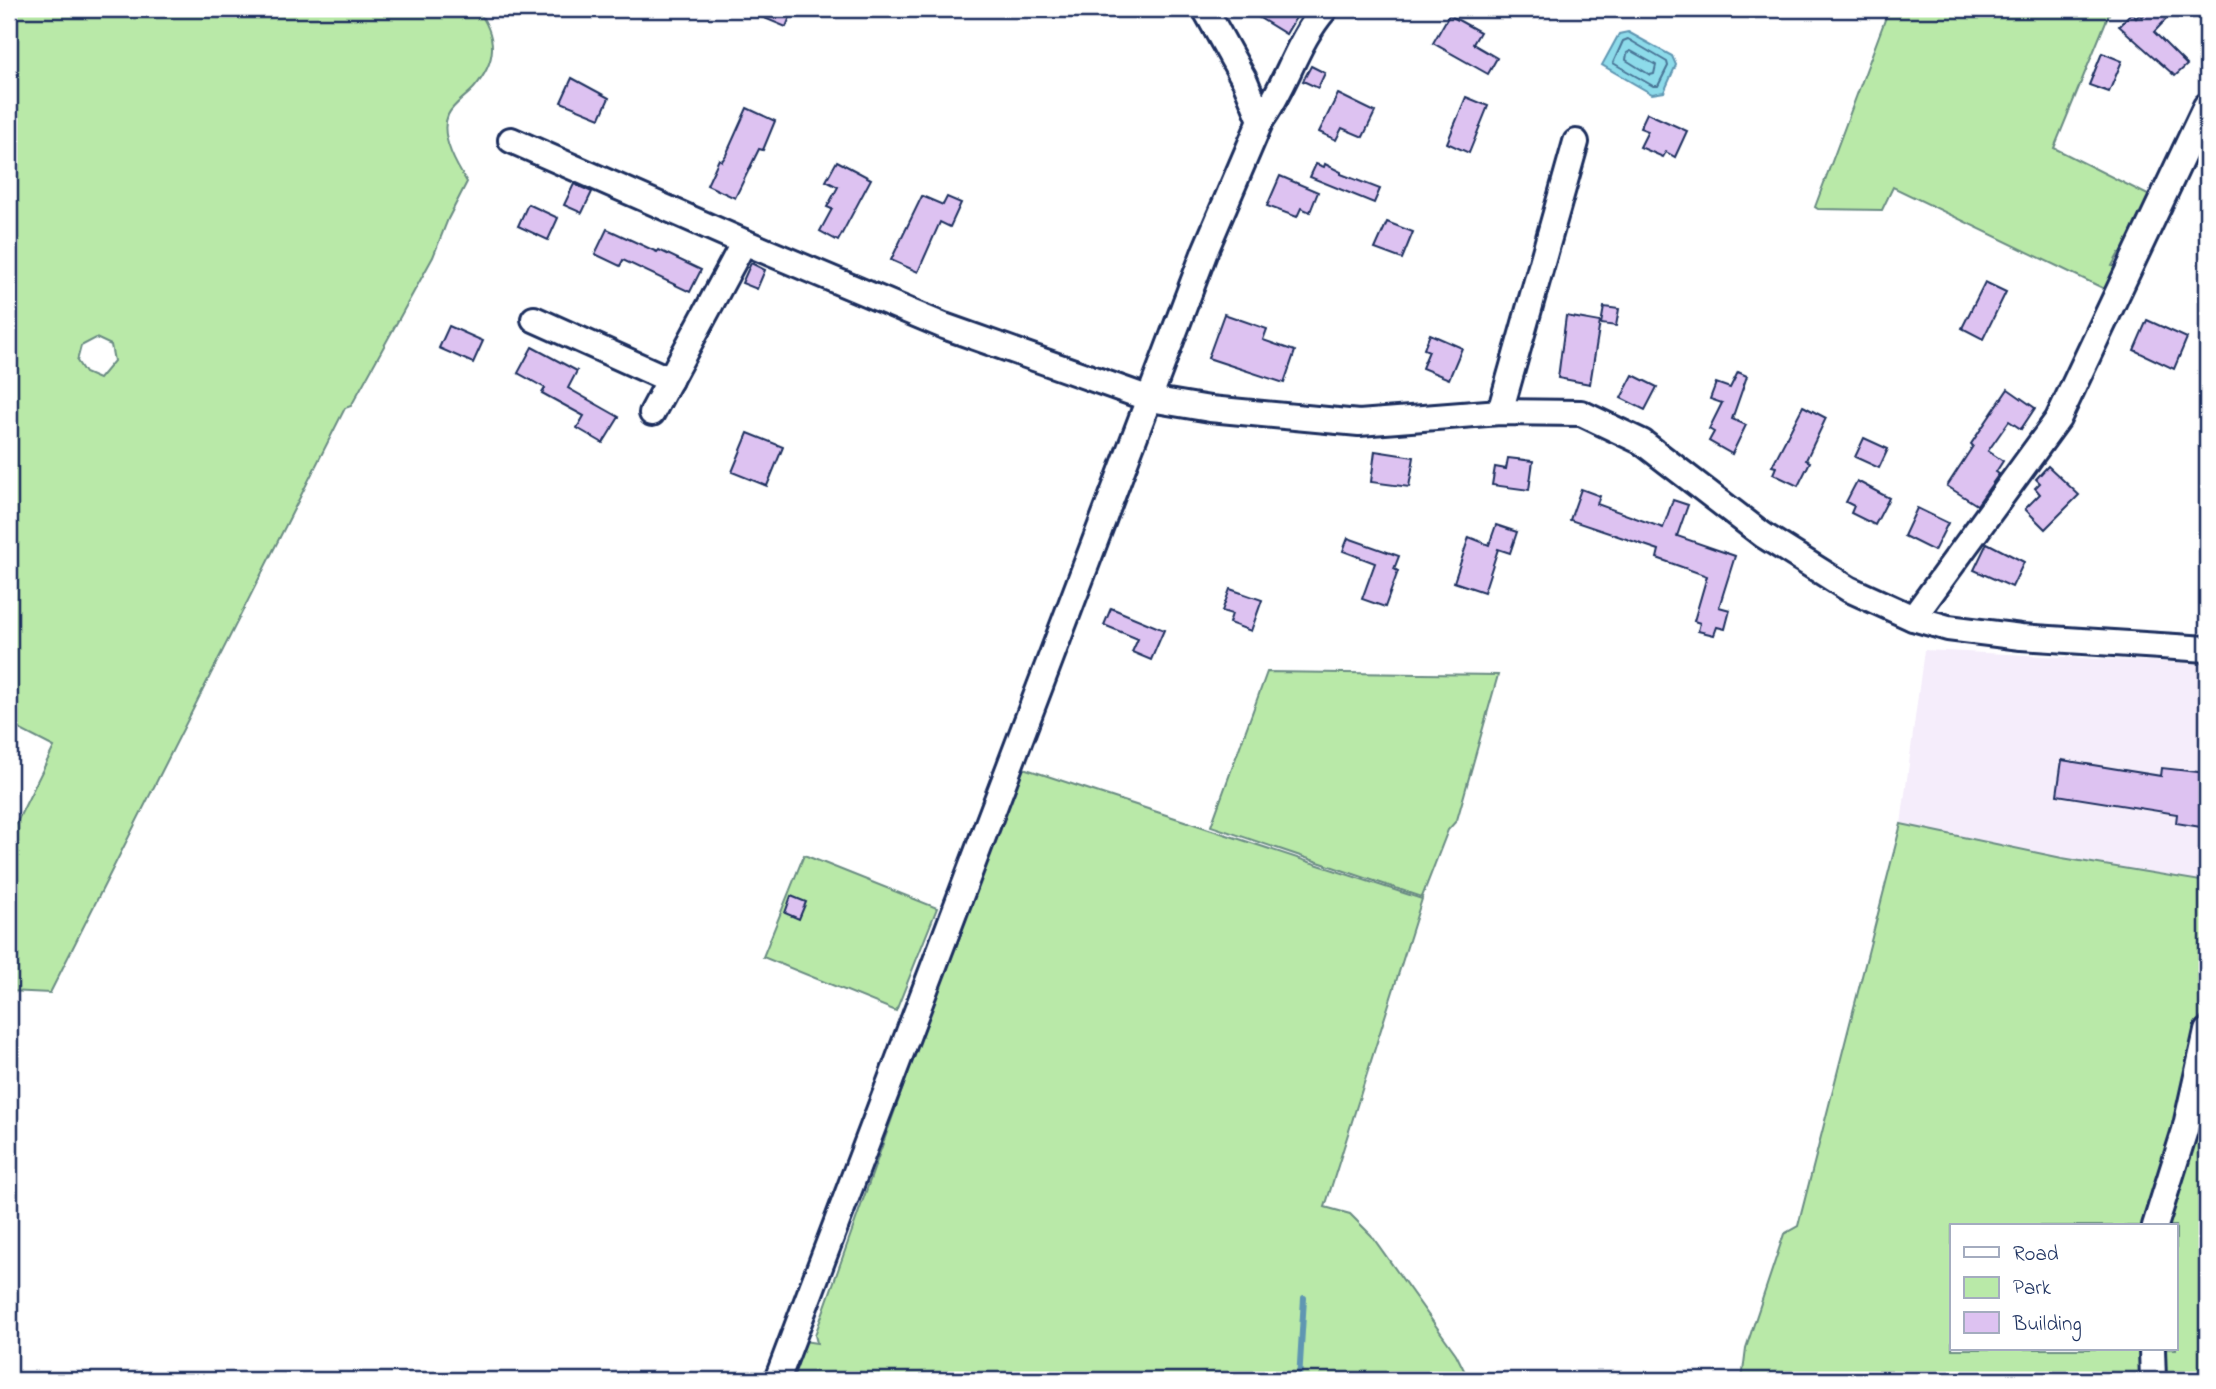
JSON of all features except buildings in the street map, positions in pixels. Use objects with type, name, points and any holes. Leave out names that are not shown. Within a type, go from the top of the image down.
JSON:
[{"type":"street","points":[[1205,9],[1245,80],[1261,120]]},
{"type":"street","points":[[777,1380],[1205,251],[1261,120],[1273,103],[1300,45],[1325,9]]},
{"type":"street","points":[[1913,618],[2058,419],[2206,106]]},
{"type":"street","points":[[511,140],[944,326],[1150,399],[1210,409],[1359,423],[1500,412],[1581,413],[1642,442],[1763,535],[1849,589],[1913,618],[1948,628],[2021,637],[2207,649]]},
{"type":"street","points":[[1500,412],[1576,142]]},
{"type":"street","points":[[652,413],[744,242]]},
{"type":"street","points":[[534,319],[670,380]]},
{"type":"street","points":[[2156,1224],[2185,1130],[2207,1031]]},
{"type":"street","points":[[2151,1350],[2153,1380]]},
{"type":"shaded area","points":[[1924,650],[2207,664],[2207,882],[2062,858],[1901,824]]},
{"type":"green space","points":[[9,9],[477,9],[489,29],[491,59],[482,78],[453,107],[446,123],[450,150],[467,182],[433,257],[351,406],[345,408],[50,993],[9,991],[9,838],[54,747],[9,724]],"holes":[[[96,338],[111,345],[114,361],[99,379],[85,373],[77,361],[81,346]]]},
{"type":"green space","points":[[1889,9],[2111,9],[2054,148],[2150,198],[2127,257],[2119,253],[2112,266],[2119,268],[2111,292],[1893,187],[1882,210],[1815,207]]},
{"type":"green space","points":[[1267,672],[1498,675],[1457,820],[1448,830],[1422,897],[1211,826]]},
{"type":"green space","points":[[1017,766],[1422,899],[1325,1207],[1350,1214],[1371,1235],[1456,1354],[1469,1380],[762,1380],[769,1363],[788,1365],[797,1340],[817,1343],[815,1335]]},
{"type":"green space","points":[[1901,824],[2062,858],[2207,882],[2207,1004],[2180,1117],[2148,1224],[1950,1224],[1950,1350],[2139,1350],[2146,1367],[2147,1380],[1742,1380],[1746,1348],[1784,1234],[1798,1226]]},
{"type":"green space","points":[[804,855],[937,908],[896,1011],[763,957]]},
{"type":"green space","points":[[2207,1093],[2207,1380],[2165,1380],[2161,1350],[2178,1350],[2178,1224],[2167,1224]]},
{"type":"water","points":[[1628,32],[1672,56],[1676,65],[1664,92],[1652,94],[1602,65],[1619,34]]},
{"type":"waterway","points":[[1299,1380],[1304,1298]]}]
